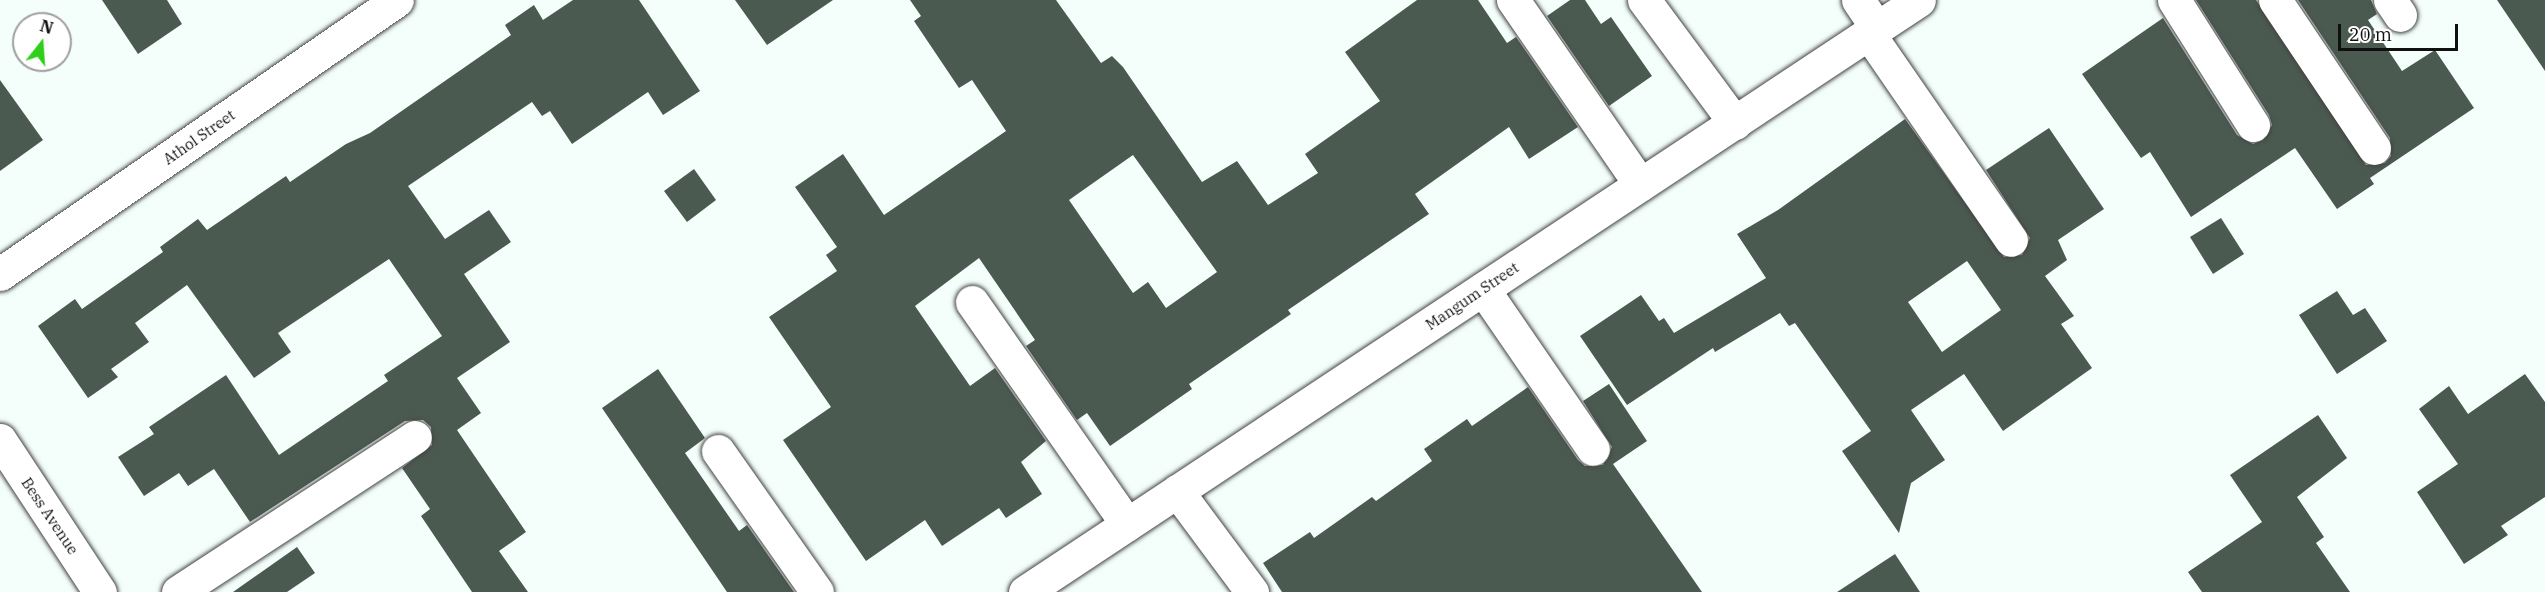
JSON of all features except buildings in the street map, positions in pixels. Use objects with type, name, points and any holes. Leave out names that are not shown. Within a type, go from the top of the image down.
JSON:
[{"type":"street","name":"Athol Street","points":[[0,274],[397,0]]},
{"type":"street","points":[[1513,0],[1640,184]]},
{"type":"street","points":[[1644,0],[1735,123]]},
{"type":"street","points":[[1857,0],[1873,31],[2011,240]]},
{"type":"street","name":"Mangum Street","points":[[1029,591],[1919,0]]},
{"type":"street","points":[[2174,0],[2253,124]]},
{"type":"street","points":[[2276,0],[2374,148]]},
{"type":"street","points":[[1483,289],[1593,449]]},
{"type":"street","points":[[972,302],[1127,524]]},
{"type":"street","points":[[178,592],[415,437]]},
{"type":"street","name":"Bess Avenue","points":[[0,440],[100,592]]},
{"type":"street","points":[[718,451],[817,592]]},
{"type":"street","points":[[1177,491],[1252,592]]}]
